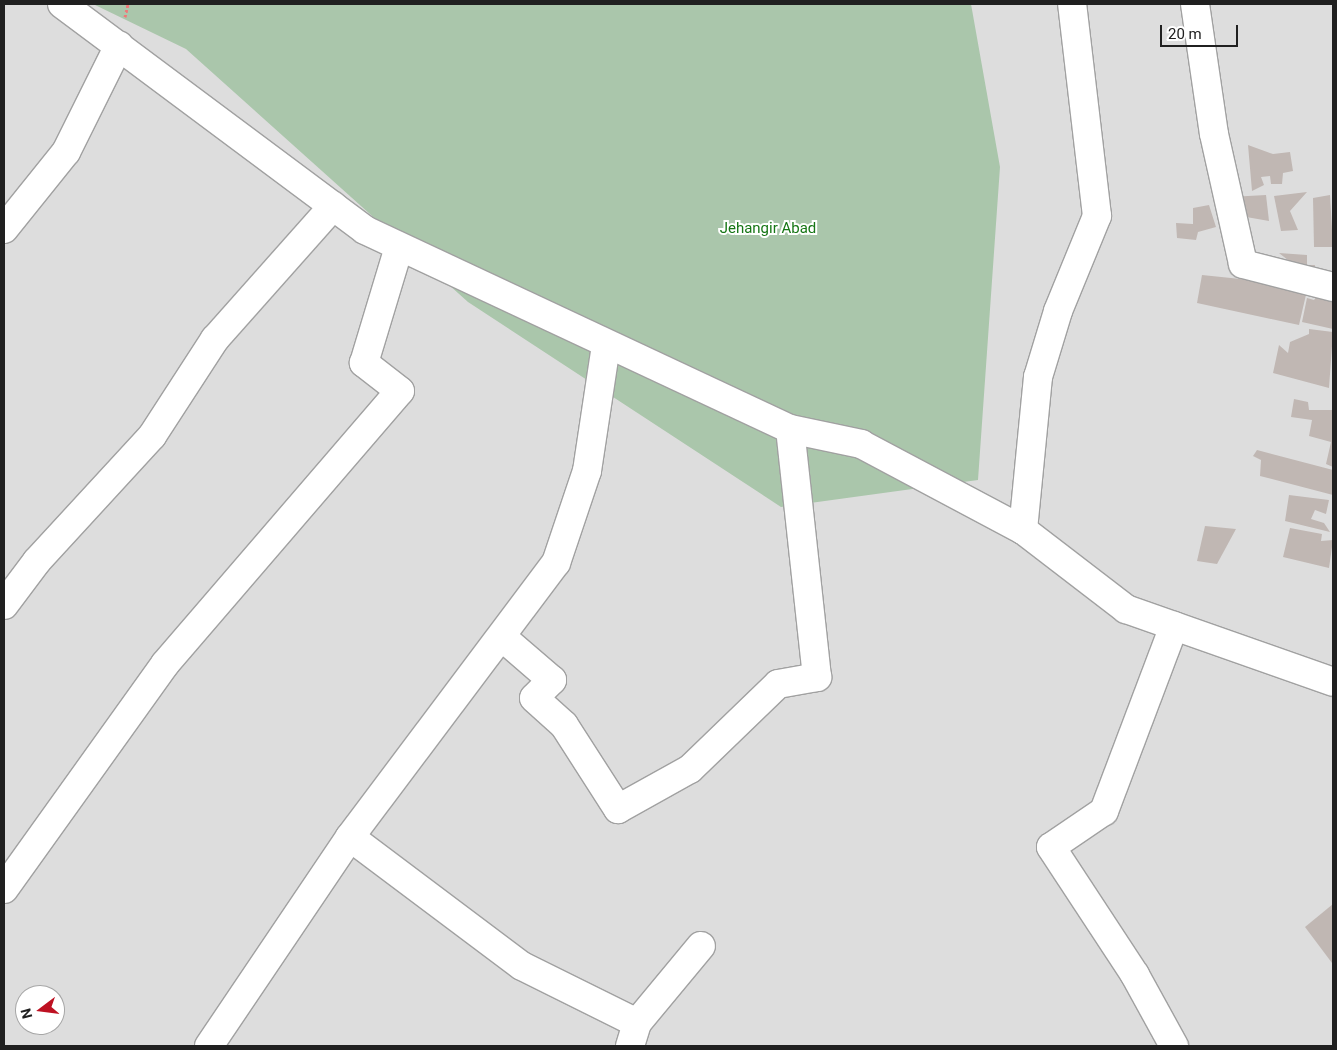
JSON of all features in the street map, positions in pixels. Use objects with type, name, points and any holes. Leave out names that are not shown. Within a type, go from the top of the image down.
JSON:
[{"type":"street","points":[[62,4],[365,230],[606,345],[790,429],[862,444],[1023,530],[1126,609],[1333,682]]},
{"type":"street","points":[[1023,530],[1038,377],[1058,310],[1096,216],[1072,4]]},
{"type":"street","points":[[1195,4],[1214,134],[1243,264],[1333,287]]},
{"type":"street","points":[[4,230],[66,152],[119,45]]},
{"type":"street","points":[[4,605],[37,561],[152,436],[215,339],[333,206]]},
{"type":"street","points":[[4,889],[165,664],[400,392],[364,363],[399,247]]},
{"type":"street","points":[[209,1046],[350,837],[556,563],[587,471],[606,345]]},
{"type":"street","points":[[502,637],[552,680],[534,698],[564,725],[618,809],[690,769],[778,684],[817,677],[790,429]]},
{"type":"street","points":[[1174,626],[1104,811],[1051,847],[1136,975],[1174,1046]]},
{"type":"street","points":[[350,837],[522,966],[633,1035],[701,946]]},
{"type":"shaded area","points":[[4,4],[1333,4],[1333,1046],[4,1046]]},
{"type":"green space","name":"Jehangir Abad","points":[[93,4],[971,4],[1000,167],[978,480],[781,507],[468,302],[186,49]]},
{"type":"building","points":[[1248,145],[1273,154],[1290,152],[1293,171],[1283,173],[1282,184],[1271,184],[1270,176],[1261,177],[1264,185],[1252,191]]},
{"type":"building","points":[[1307,192],[1290,211],[1298,230],[1281,231],[1274,196]]},
{"type":"building","points":[[1266,195],[1269,221],[1235,215],[1230,197]]},
{"type":"building","points":[[1330,195],[1333,247],[1314,247],[1313,198]]},
{"type":"building","points":[[1209,205],[1216,227],[1198,232],[1196,240],[1177,238],[1176,223],[1193,224],[1193,208]]},
{"type":"building","points":[[1279,253],[1307,255],[1307,265],[1315,265],[1312,279]]},
{"type":"building","points":[[1202,275],[1308,286],[1299,325],[1197,303]]},
{"type":"building","points":[[1319,293],[1333,299],[1333,329],[1302,322],[1307,298],[1314,300]]},
{"type":"building","points":[[1309,329],[1333,332],[1329,388],[1273,373],[1279,345],[1288,353],[1290,342],[1309,334]]},
{"type":"building","points":[[1294,399],[1308,402],[1309,410],[1333,410],[1333,467],[1326,464],[1331,442],[1309,436],[1312,420],[1291,417]]},
{"type":"building","points":[[1257,450],[1333,470],[1333,495],[1260,476],[1261,460],[1253,456]]},
{"type":"building","points":[[1289,495],[1329,500],[1326,514],[1315,510],[1311,519],[1324,523],[1330,532],[1285,521]]},
{"type":"building","points":[[1205,526],[1236,529],[1217,564],[1197,561]]},
{"type":"building","points":[[1290,528],[1322,534],[1321,541],[1333,540],[1329,568],[1283,557]]},
{"type":"building","points":[[1333,904],[1333,962],[1332,963],[1305,927]]}]
